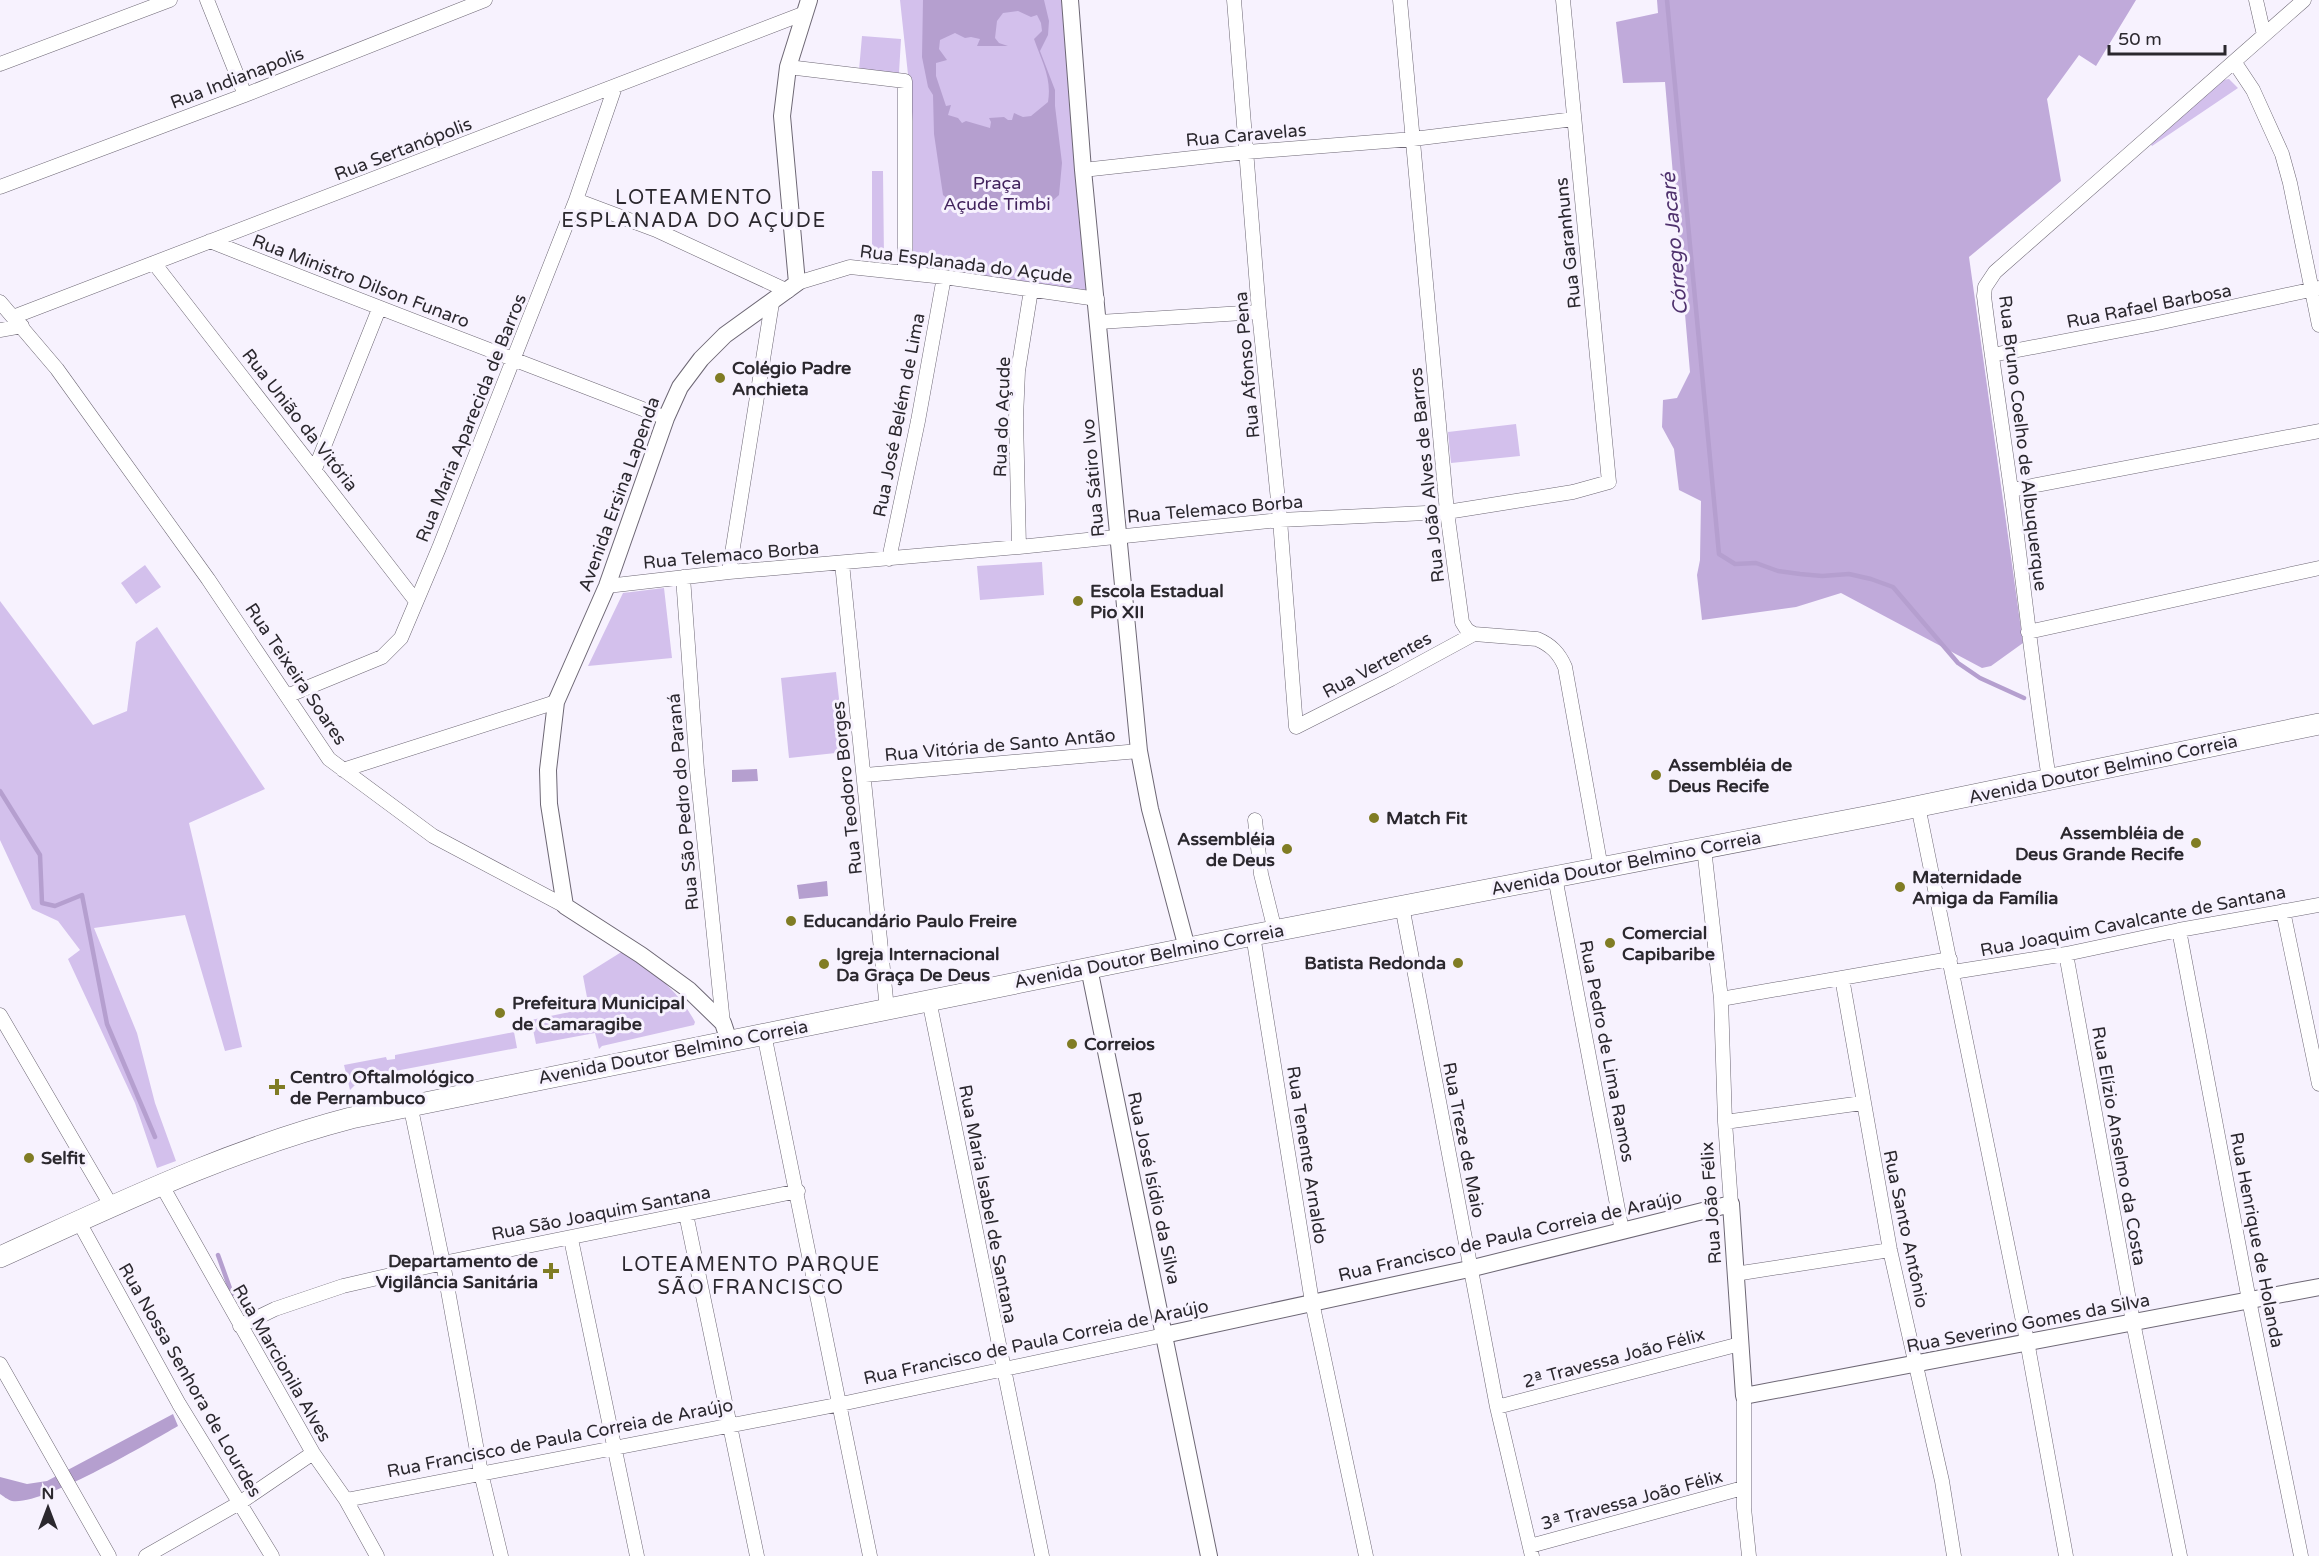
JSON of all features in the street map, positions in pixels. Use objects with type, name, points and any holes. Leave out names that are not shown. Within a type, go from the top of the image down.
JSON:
[{"type":"main road","name":"Avenida Doutor Belmino Correia","points":[[0,1257],[161,1184],[256,1146],[296,1132],[410,1104],[726,1032],[764,1034],[1187,948],[1918,806],[2319,724]]},
{"type":"street","points":[[0,64],[170,0]]},
{"type":"street","points":[[207,0],[245,94]]},
{"type":"street","name":"Rua Indianapolis","points":[[0,187],[485,0]]},
{"type":"street","name":"Rua Sátiro Ivo","points":[[1070,0],[1083,170],[1139,750],[1150,809],[1187,948]]},
{"type":"street","name":"Rua Afonso Pena","points":[[1234,0],[1296,727]]},
{"type":"street","name":"Rua João Alves de Barros","points":[[1400,0],[1447,512],[1461,622],[1467,630],[1474,634]]},
{"type":"street","name":"Rua Garanhuns","points":[[1563,0],[1609,483]]},
{"type":"street","points":[[2256,0],[2264,35]]},
{"type":"street","name":"Rua Bruno Coelho de Albuquerque","points":[[2049,779],[1984,296],[1985,287],[1989,279],[2304,0]]},
{"type":"street","points":[[576,200],[656,230],[793,287],[782,116],[788,67],[807,6]]},
{"type":"street","name":"Rua Sertanópolis","points":[[0,330],[154,263],[615,87],[807,6]]},
{"type":"street","points":[[2235,63],[2253,90],[2282,154],[2316,289],[2319,325]]},
{"type":"street","points":[[788,67],[905,81],[905,272]]},
{"type":"street","name":"Rua Maria Aparecida de Barros","points":[[286,696],[382,657],[401,639],[576,200],[615,87]]},
{"type":"street","name":"Rua Caravelas","points":[[1083,170],[1247,152],[1413,139],[1574,119]]},
{"type":"street","name":"Rua Ministro Dilson Funaro","points":[[210,241],[379,309],[514,358],[666,418]]},
{"type":"street","name":"Rua União da Vitória","points":[[154,263],[416,600]]},
{"type":"street","name":"Rua Esplanada do Açude","points":[[793,287],[850,267],[905,272],[1097,298]]},
{"type":"street","name":"Rua José Belém de Lima","points":[[889,559],[918,420],[944,277]]},
{"type":"street","name":"Avenida Ersina Lapenda","points":[[565,906],[549,804],[548,770],[556,702],[607,586],[666,418],[680,387],[701,358],[725,335],[793,287]]},
{"type":"street","name":"Rua Rafael Barbosa","points":[[1992,355],[2316,289]]},
{"type":"street","name":"Rua do Açude","points":[[1019,547],[1016,418],[1018,371],[1030,290]]},
{"type":"street","name":"Rua Teixeira Soares","points":[[0,302],[57,369],[208,579],[329,759],[433,836],[565,906],[634,950],[673,978],[726,1032]]},
{"type":"street","points":[[729,572],[772,303]]},
{"type":"street","points":[[315,469],[379,309]]},
{"type":"street","points":[[1099,322],[1259,312]]},
{"type":"street","points":[[2011,490],[2319,431]]},
{"type":"street","name":"Rua Telemaco Borba","points":[[607,586],[729,572],[1019,547],[1280,520],[1447,512],[1573,492],[1609,483]]},
{"type":"street","name":"Rua Teodoro Borges","points":[[842,563],[887,1009]]},
{"type":"street","points":[[2028,632],[2319,568]]},
{"type":"street","name":"Rua São Pedro do Paraná","points":[[683,577],[697,770],[726,1032]]},
{"type":"street","points":[[1474,634],[1538,639],[1547,644],[1561,658],[1565,667],[1601,868]]},
{"type":"street","name":"Rua Vertentes","points":[[1296,727],[1474,634]]},
{"type":"street","points":[[343,770],[556,702]]},
{"type":"street","name":"Rua Vitória de Santo Antão","points":[[865,775],[1139,750]]},
{"type":"street","points":[[1918,806],[2027,1341],[2066,1556]]},
{"type":"street","points":[[1255,820],[1261,874],[1275,931]]},
{"type":"street","name":"Rua João Félix","points":[[1704,848],[1721,999],[1725,1122],[1744,1396],[1743,1488],[1749,1556]]},
{"type":"street","name":"Rua Pedro de Lima Ramos","points":[[1556,877],[1622,1231]]},
{"type":"street","name":"Rua Joaquim Cavalcante de Santana","points":[[1721,999],[1842,978],[2066,954],[2179,930],[2319,905]]},
{"type":"street","name":"Rua Treze de Maio","points":[[1402,906],[1469,1269],[1497,1407],[1531,1551]]},
{"type":"street","points":[[2283,911],[2319,1084]]},
{"type":"street","name":"Rua Henrique de Holanda","points":[[2179,930],[2249,1300],[2301,1556]]},
{"type":"street","name":"Rua Tenente Arnaldo","points":[[1253,935],[1312,1302],[1366,1556]]},
{"type":"street","name":"Rua Elízio Anselmo da Costa","points":[[2066,954],[2133,1322],[2180,1556]]},
{"type":"street","name":"Rua José Isídio da Silva","points":[[1089,968],[1209,1556]]},
{"type":"street","name":"Rua Santo Antônio","points":[[1842,978],[1862,1103],[1890,1250],[1942,1481],[1954,1556]]},
{"type":"street","name":"Rua Maria Isabel de Santana","points":[[929,1000],[1042,1556]]},
{"type":"street","points":[[0,1015],[112,1207]]},
{"type":"street","points":[[764,1034],[798,1191],[870,1556]]},
{"type":"street","points":[[1725,1122],[1862,1103]]},
{"type":"street","points":[[410,1104],[481,1473],[501,1556]]},
{"type":"street","name":"Rua Marcionila Alves","points":[[161,1184],[313,1453],[346,1500],[378,1556]]},
{"type":"street","name":"Rua São Joaquim Santana","points":[[240,1326],[308,1296],[442,1263],[571,1239],[798,1191]]},
{"type":"street","name":"Rua Francisco de Paula Correia de Araújo","points":[[346,1500],[841,1404],[1164,1335],[1469,1269],[1731,1204]]},
{"type":"street","points":[[686,1214],[757,1556]]},
{"type":"street","name":"Rua Nossa Senhora de Lourdes","points":[[79,1221],[179,1404],[272,1556]]},
{"type":"street","points":[[571,1239],[637,1556]]},
{"type":"street","points":[[1735,1274],[1890,1250]]},
{"type":"street","name":"Rua Severino Gomes da Silva","points":[[1744,1396],[2319,1287]]},
{"type":"street","name":"2ª Travessa João Félix","points":[[1497,1407],[1740,1344]]},
{"type":"street","points":[[0,1364],[109,1556]]},
{"type":"street","points":[[146,1556],[241,1502],[313,1453]]},
{"type":"street","name":"3ª Travessa João Félix","points":[[1531,1551],[1743,1488]]},
{"type":"green space","name":"Praça Açude Timbi","points":[[900,0],[1063,0],[1090,291],[913,268],[913,121]]},
{"type":"green space","points":[[862,36],[901,39],[899,73],[859,70]]},
{"type":"green space","points":[[2229,79],[2238,88],[2152,146],[2150,143],[2223,80]]},
{"type":"green space","points":[[872,171],[883,171],[884,258],[872,258]]},
{"type":"green space","points":[[1516,424],[1520,456],[1451,463],[1448,432]]},
{"type":"green space","points":[[1042,562],[1044,595],[980,600],[977,566]]},
{"type":"green space","points":[[145,565],[161,587],[136,604],[121,583]]},
{"type":"green space","points":[[664,588],[672,658],[588,666],[623,593]]},
{"type":"green space","points":[[0,601],[93,725],[127,711],[136,642],[157,627],[265,789],[189,823],[242,1047],[225,1051],[185,915],[94,928],[137,1033],[155,1103],[176,1161],[157,1168],[135,1103],[68,959],[80,950],[58,921],[32,909],[0,840]]},
{"type":"green space","points":[[836,672],[845,752],[789,758],[781,678]]},
{"type":"green space","points":[[623,951],[673,991],[689,1011],[695,1022],[694,1025],[602,1046],[599,1049],[595,1033],[536,1044],[531,1020],[589,1008],[583,976]]},
{"type":"green space","points":[[514,1032],[517,1048],[374,1075],[373,1072],[367,1073],[350,1090],[344,1065],[386,1057],[387,1060],[395,1059],[395,1055]]},
{"type":"shaded area","points":[[923,0],[1044,0],[1049,21],[1048,35],[1040,51],[1055,90],[1062,163],[1059,195],[1050,203],[994,200],[960,203],[949,200],[943,195],[934,134],[933,95],[928,87],[922,57]],"holes":[[[1018,11],[1031,17],[1037,15],[1041,23],[1042,31],[1034,39],[1049,85],[1048,102],[1031,116],[1023,117],[1014,113],[1012,120],[1004,117],[989,118],[990,128],[966,121],[962,123],[958,118],[948,115],[951,105],[946,106],[936,76],[936,63],[947,60],[939,49],[940,40],[955,33],[965,38],[980,39],[977,46],[1008,46],[999,43],[995,38],[997,21],[1003,13]]]},
{"type":"shaded area","points":[[1657,0],[2136,0],[2096,66],[2079,55],[2047,99],[2061,181],[1969,257],[2023,643],[1991,666],[1982,668],[1841,593],[1796,607],[1702,620],[1697,575],[1700,560],[1701,501],[1679,490],[1674,449],[1662,427],[1663,400],[1677,398],[1690,372],[1665,82],[1623,83],[1616,22],[1658,13]]},
{"type":"shaded area","points":[[757,769],[758,781],[732,782],[732,770]]},
{"type":"shaded area","points":[[827,881],[828,896],[799,899],[797,885]]},
{"type":"shaded area","points":[[173,1414],[178,1426],[70,1484],[27,1500],[12,1501],[0,1494],[0,1477],[27,1484],[47,1481]]},
{"type":"waterway","name":"Córrego Jacaré","points":[[1667,0],[1719,554],[1735,564],[1756,563],[1778,571],[1822,576],[1849,574],[1893,587],[1958,663],[1980,678],[2024,698]]},
{"type":"waterway","points":[[0,791],[40,855],[42,903],[55,906],[82,895],[107,1024],[155,1137]]},
{"type":"waterway","points":[[218,1255],[232,1294]]},
{"type":"place","name":"Colégio Padre Anchieta","points":[[720,378]]},
{"type":"place","name":"Escola Estadual Pio XII","points":[[1078,601]]},
{"type":"place","name":"Assembléia de Deus Recife","points":[[1656,775]]},
{"type":"place","name":"Match Fit","points":[[1374,818]]},
{"type":"place","name":"Assembléia de Deus Grande Recife","points":[[2196,843]]},
{"type":"place","name":"Assembléia de Deus","points":[[1287,849]]},
{"type":"place","name":"Maternidade Amiga da Família","points":[[1900,887]]},
{"type":"place","name":"Educandário Paulo Freire","points":[[791,921]]},
{"type":"place","name":"Comercial Capibaribe","points":[[1610,943]]},
{"type":"place","name":"Batista Redonda","points":[[1458,963]]},
{"type":"place","name":"Igreja Internacional Da Graça De Deus","points":[[824,964]]},
{"type":"place","name":"Prefeitura Municipal de Camaragibe","points":[[500,1013]]},
{"type":"place","name":"Correios","points":[[1072,1044]]},
{"type":"place","name":"Centro Oftalmológico de Pernambuco","points":[[277,1087]]},
{"type":"place","name":"Selfit","points":[[29,1158]]},
{"type":"place","name":"Departamento de Vigilância Sanitária","points":[[551,1271]]},
{"type":"district","name":"LOTEAMENTO ESPLANADA DO AÇUDE","points":[[694,210]]},
{"type":"district","name":"LOTEAMENTO PARQUE SÃO FRANCISCO","points":[[751,1276]]}]
